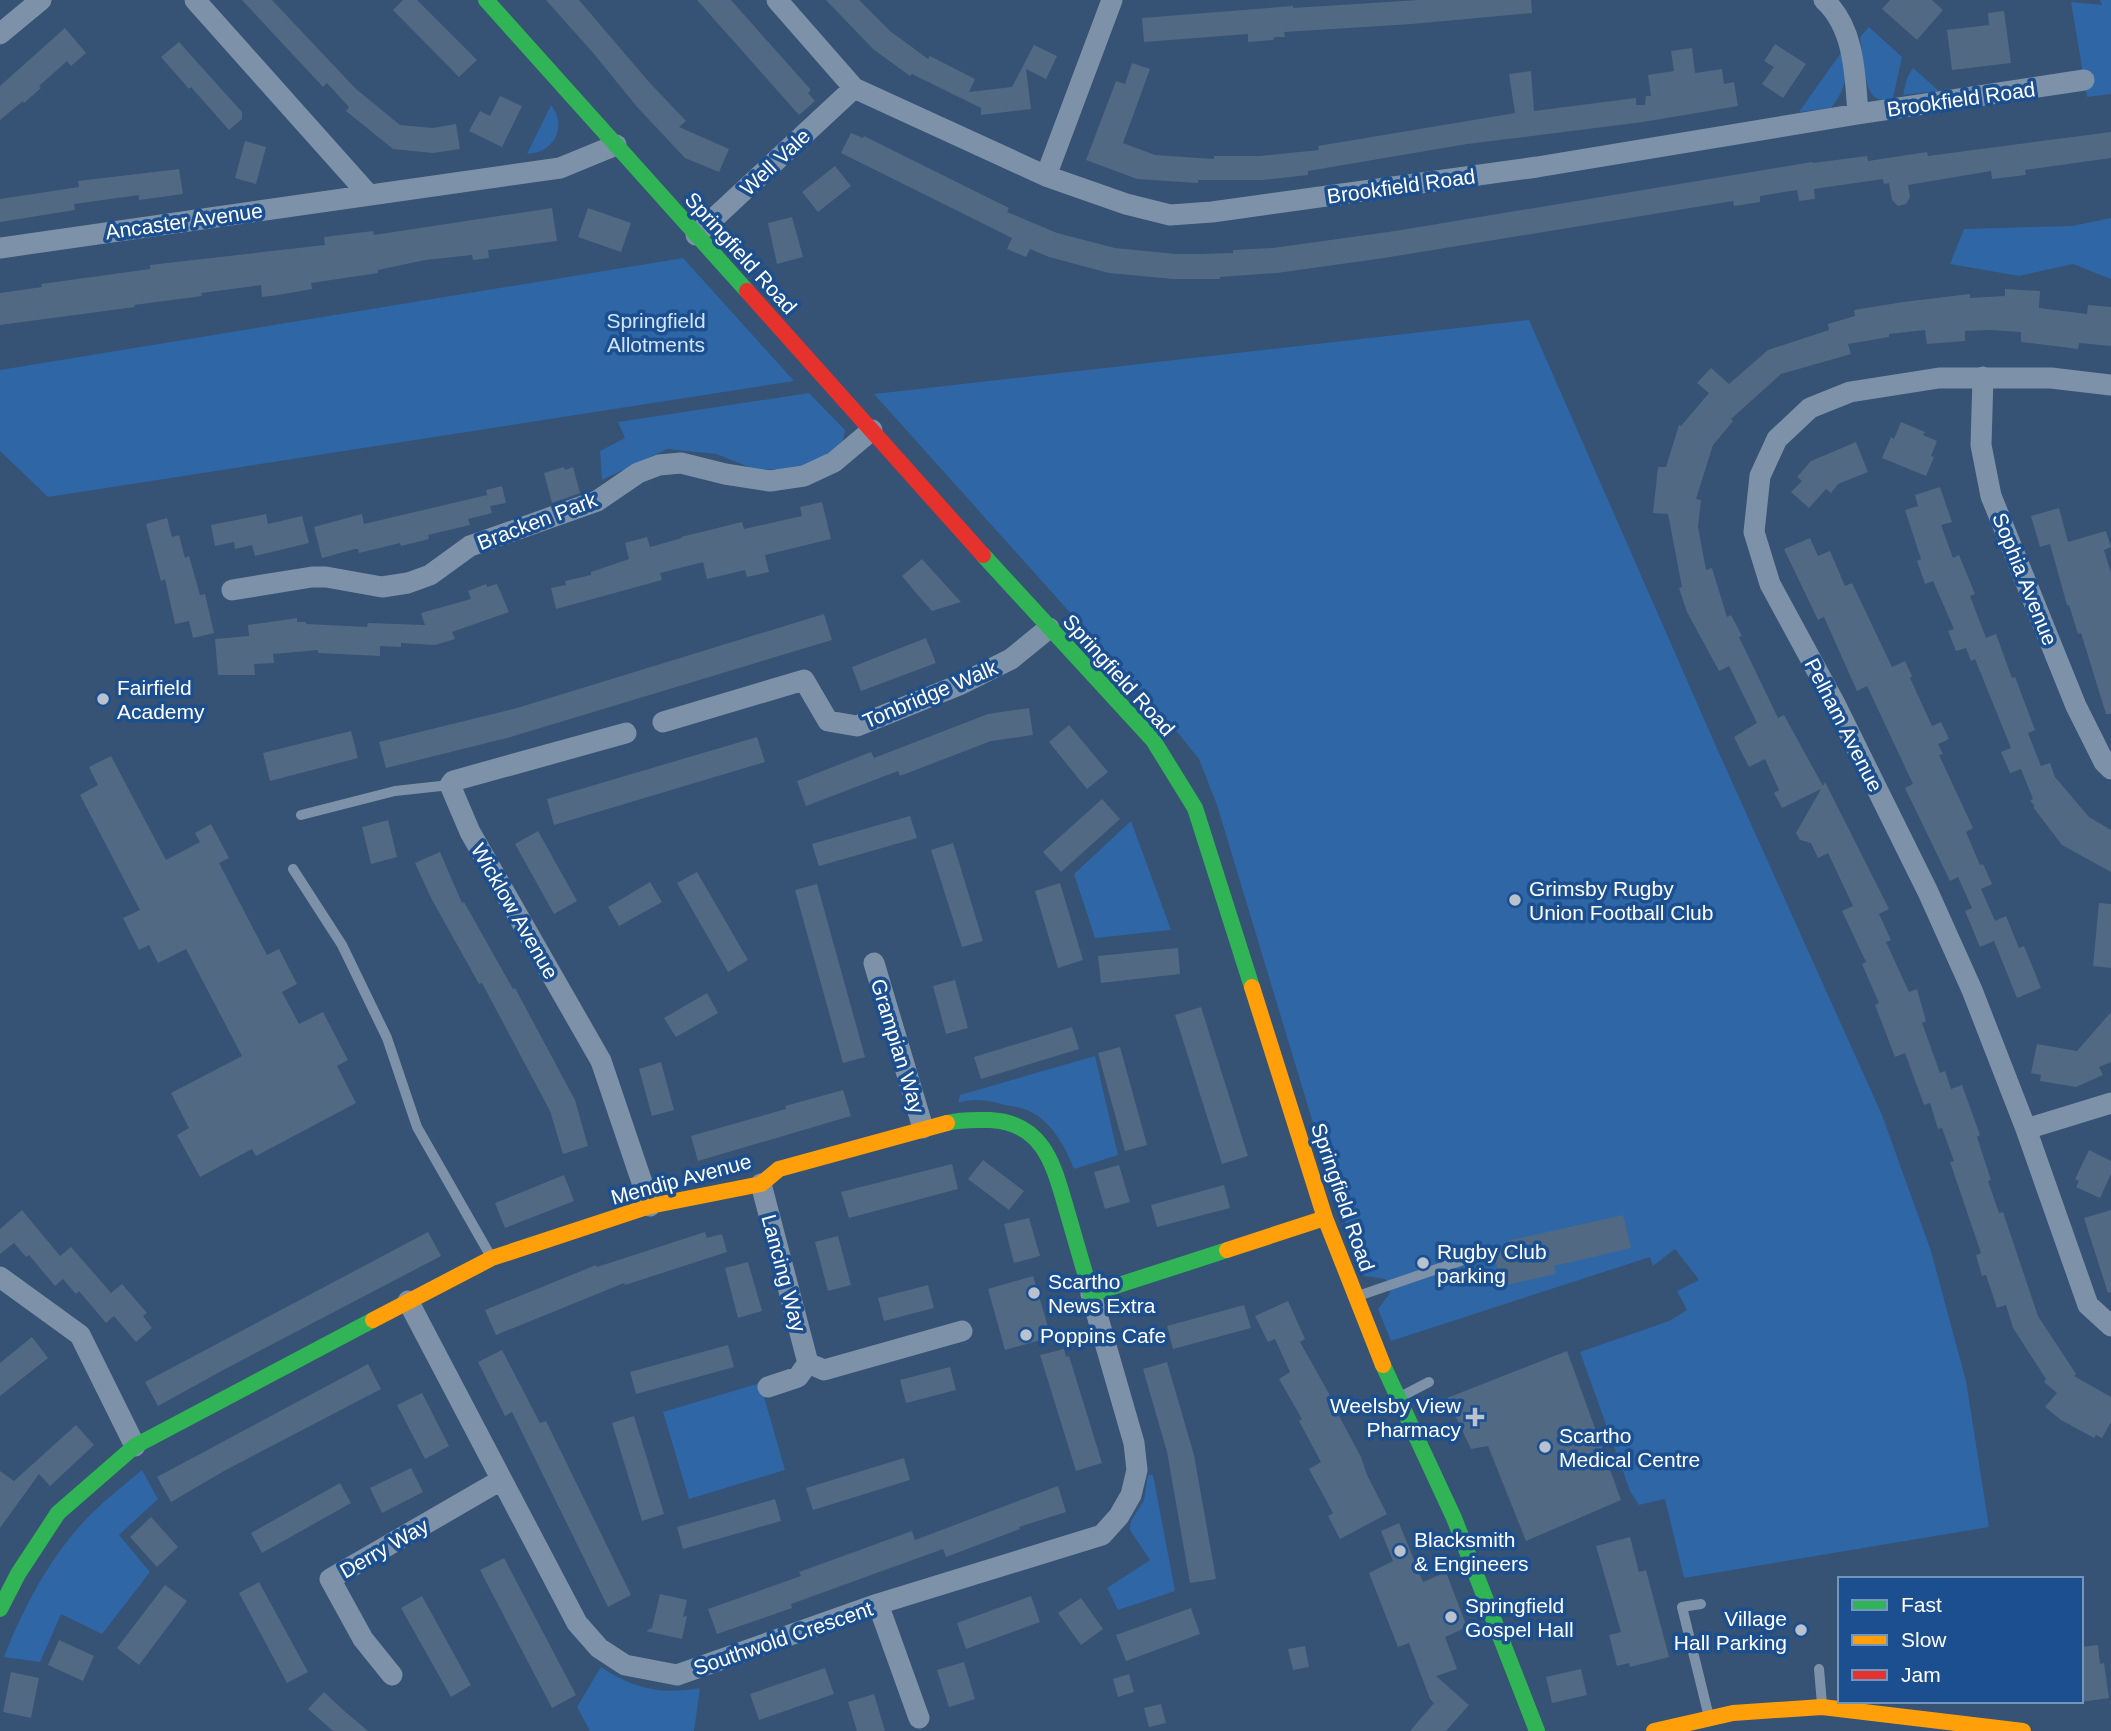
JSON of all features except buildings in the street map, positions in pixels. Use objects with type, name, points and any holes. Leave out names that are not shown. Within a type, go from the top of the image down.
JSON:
[{"type":"street","points":[[0,34],[41,0]]},
{"type":"street","points":[[195,0],[369,195]]},
{"type":"street","name":"Springfield Road","points":[[486,0],[1049,628],[1153,740],[1195,808],[1325,1218],[1398,1398],[1454,1518],[1537,1731]]},
{"type":"street","name":"Brookfield Road","points":[[777,0],[855,88],[1046,176],[1126,204],[1170,215],[1212,212],[1536,167],[2084,80]]},
{"type":"street","points":[[1046,176],[1112,0]]},
{"type":"street","points":[[1824,0],[1847,35],[1854,69],[1858,114]]},
{"type":"street","name":"Well Vale","points":[[696,235],[855,88]]},
{"type":"street","name":"Ancaster Avenue","points":[[0,248],[560,168],[616,145]]},
{"type":"street","name":"Sophia Avenue","points":[[1983,377],[1981,444],[1991,496],[2076,706],[2104,762],[2111,769]]},
{"type":"street","name":"Pelham Avenue","points":[[2111,385],[2051,378],[1939,378],[1850,392],[1810,408],[1777,439],[1760,476],[1754,532],[1770,584],[1834,702],[1928,892],[1972,990],[2026,1129],[2088,1305],[2111,1326]]},
{"type":"street","name":"Bracken Park","points":[[232,590],[312,576],[382,587],[408,583],[430,575],[470,546],[597,501],[638,473],[659,465],[681,463],[770,481],[804,476],[834,462],[872,430]]},
{"type":"street","name":"Tonbridge Walk","points":[[663,722],[804,680],[828,721],[857,726],[980,675],[1011,659],[1049,628]]},
{"type":"street","points":[[450,785],[453,781],[626,733]]},
{"type":"street","name":"Wicklow Avenue","points":[[450,785],[470,832],[601,1061],[650,1206]]},
{"type":"street","name":"Grampian Way","points":[[874,963],[923,1128]]},
{"type":"street","points":[[2026,1129],[2111,1103]]},
{"type":"street","name":"Mendip Avenue","points":[[0,1609],[18,1574],[58,1513],[135,1446],[492,1258],[650,1206],[761,1184],[779,1170],[923,1128],[962,1119],[1006,1121],[1028,1132],[1044,1147],[1054,1167],[1091,1294]]},
{"type":"street","name":"Lancing Way","points":[[761,1184],[808,1363]]},
{"type":"street","points":[[1091,1294],[1325,1218]]},
{"type":"street","points":[[3,1284],[80,1335],[135,1446]]},
{"type":"street","name":"Southwold Crescent","points":[[408,1301],[577,1623],[599,1648],[625,1665],[677,1675],[878,1604],[1102,1535],[1119,1516],[1131,1495],[1137,1470],[1134,1443],[1091,1294]]},
{"type":"street","points":[[768,1387],[798,1377],[808,1363],[824,1370],[962,1331]]},
{"type":"street","name":"Derry Way","points":[[392,1675],[363,1639],[330,1579],[501,1480]]},
{"type":"street","points":[[878,1604],[919,1724]]},
{"type":"street","points":[[1654,1731],[1732,1713],[1822,1707],[2024,1731]]},
{"type":"lane","points":[[301,815],[395,791],[450,785]]},
{"type":"lane","points":[[293,869],[342,945],[387,1038],[417,1127],[492,1258]]},
{"type":"lane","points":[[1356,1296],[1478,1255]]},
{"type":"lane","points":[[1398,1398],[1429,1382]]},
{"type":"lane","points":[[1701,1604],[1682,1607],[1709,1717]]},
{"type":"lane","points":[[1819,1669],[1822,1707]]},
{"type":"green space","points":[[2100,0],[2111,0],[2111,94],[2087,97],[2071,2],[2102,5]]},
{"type":"green space","points":[[1869,27],[1902,57],[1893,98],[1878,99],[1868,88],[1860,37]]},
{"type":"green space","points":[[1845,47],[1845,79],[1831,108],[1799,112]]},
{"type":"green space","points":[[1913,68],[1939,91],[1903,95],[1907,78]]},
{"type":"green space","points":[[551,105],[558,122],[556,137],[545,149],[527,154]]},
{"type":"green space","points":[[2111,218],[2111,279],[2073,264],[2019,276],[1950,264],[1964,229],[2072,226]]},
{"type":"green space","name":"Springfield Allotments","points":[[683,258],[794,381],[48,497],[0,451],[0,370]]},
{"type":"green space","name":"Grimsby Rugby Union Football Club","points":[[1529,320],[1882,1115],[1931,1251],[1966,1381],[1989,1527],[1684,1578],[1665,1499],[1639,1505],[1630,1491],[1580,1352],[1669,1321],[1687,1310],[1677,1291],[1699,1280],[1675,1249],[1653,1266],[1650,1257],[1391,1341],[1378,1309],[1390,1293],[1386,1279],[1364,1276],[1329,1176],[1217,805],[1199,759],[874,394]]},
{"type":"green space","points":[[809,393],[845,430],[842,445],[805,468],[757,470],[716,454],[667,449],[602,480],[600,451],[625,438],[618,422]]},
{"type":"green space","points":[[1131,821],[1171,930],[1095,938],[1074,874]]},
{"type":"green space","points":[[1095,1056],[1118,1155],[1074,1169],[1056,1135],[1036,1115],[1024,1109],[990,1101],[958,1103],[960,1095]]},
{"type":"green space","points":[[760,1383],[785,1470],[689,1499],[663,1412]]},
{"type":"green space","points":[[142,1470],[158,1499],[119,1535],[150,1572],[102,1634],[61,1614],[40,1662],[4,1657],[29,1601],[74,1532]]},
{"type":"green space","points":[[1148,1475],[1153,1475],[1175,1591],[1118,1610],[1107,1588],[1150,1560],[1130,1530],[1131,1521],[1144,1500]]},
{"type":"green space","points":[[601,1667],[625,1681],[648,1688],[673,1691],[700,1688],[694,1731],[590,1731],[577,1707]]},
{"type":"traffic: fast","points":[[486,0],[747,291]]},
{"type":"traffic: fast","points":[[983,555],[1153,740],[1195,808],[1252,987]]},
{"type":"traffic: fast","points":[[947,1123],[974,1120],[1009,1123],[1023,1129],[1035,1139],[1044,1150],[1057,1179],[1091,1294],[1227,1250]]},
{"type":"traffic: fast","points":[[0,1609],[18,1574],[58,1513],[135,1446],[373,1320]]},
{"type":"traffic: fast","points":[[1383,1365],[1454,1518],[1537,1731]]},
{"type":"traffic: slow","points":[[1252,987],[1325,1218],[1383,1365]]},
{"type":"traffic: slow","points":[[373,1320],[492,1258],[650,1206],[761,1184],[779,1169],[947,1123]]},
{"type":"traffic: slow","points":[[1227,1250],[1325,1218]]},
{"type":"traffic: slow","points":[[1654,1731],[1733,1713],[1822,1707],[2023,1731]]},
{"type":"traffic: jam","points":[[747,291],[983,555]]},
{"type":"place","name":"Fairfield Academy","points":[[103,699]]},
{"type":"place","name":"Grimsby Rugby Union Football Club","points":[[1515,900]]},
{"type":"place","name":"Rugby Club parking","points":[[1423,1263]]},
{"type":"place","name":"Scartho News Extra","points":[[1034,1293]]},
{"type":"place","name":"Poppins Cafe","points":[[1026,1335]]},
{"type":"place","name":"Weelsby View Pharmacy","points":[[1475,1417]]},
{"type":"place","name":"Scartho Medical Centre","points":[[1545,1447]]},
{"type":"place","name":"Blacksmith & Engineers","points":[[1400,1551]]},
{"type":"place","name":"Springfield Gospel Hall","points":[[1451,1617]]},
{"type":"place","name":"Village Hall Parking","points":[[1801,1630]]}]
